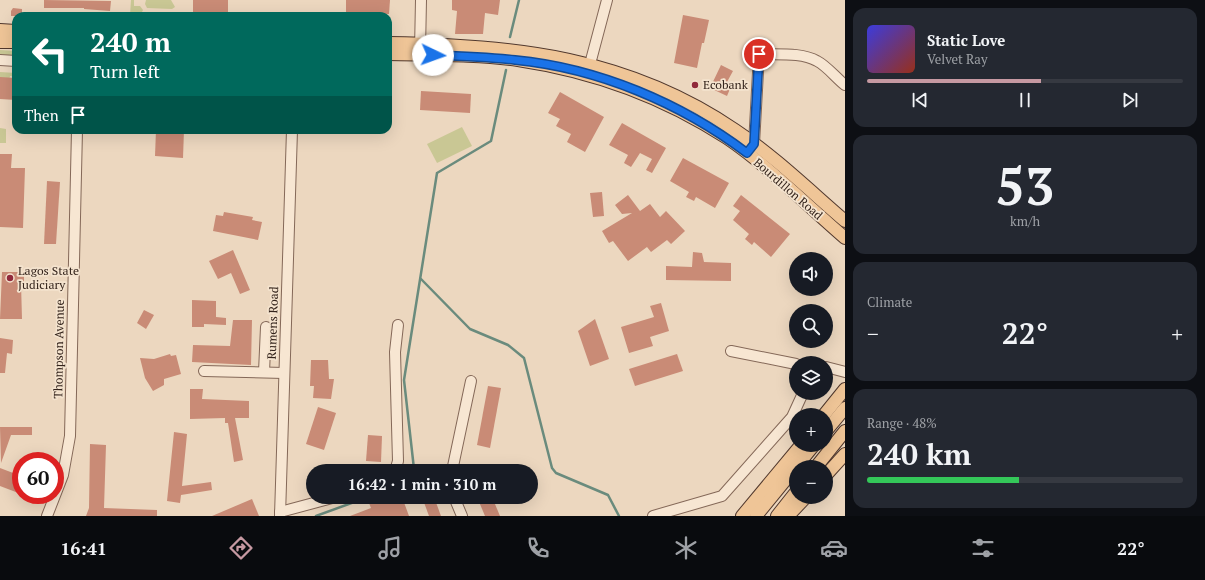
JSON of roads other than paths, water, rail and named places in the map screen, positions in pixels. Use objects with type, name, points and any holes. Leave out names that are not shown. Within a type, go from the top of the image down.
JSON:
[{"type":"main road","points":[[0,30],[12,31]]},
{"type":"main road","points":[[0,42],[12,42]]},
{"type":"main road","name":"Bourdillon Road","points":[[392,44],[420,49],[556,66],[634,90],[669,105],[750,148],[845,221]]},
{"type":"main road","name":"Bourdillon Road","points":[[392,53],[420,49],[518,50],[590,64],[628,76],[694,106],[735,130],[750,148],[845,238]]},
{"type":"main road","points":[[830,408],[845,389]]},
{"type":"main road","points":[[833,423],[845,408]]},
{"type":"main road","points":[[822,460],[845,431]]},
{"type":"main road","points":[[742,516],[795,452]]},
{"type":"main road","points":[[802,460],[808,452]]},
{"type":"main road","points":[[833,467],[845,454]]},
{"type":"main road","points":[[756,516],[789,476]]},
{"type":"main road","points":[[777,516],[789,501]]},
{"type":"main road","points":[[788,516],[799,504]]},
{"type":"street","points":[[420,49],[421,0]]},
{"type":"street","points":[[590,64],[607,0]]},
{"type":"street","points":[[750,148],[759,54],[811,58],[818,62],[845,85]]},
{"type":"street","points":[[0,60],[12,61]]},
{"type":"street","name":"Thompson Avenue","points":[[47,516],[63,475],[70,436],[77,134]]},
{"type":"street","name":"Rumens Road","points":[[280,514],[292,134]]},
{"type":"street","points":[[397,464],[395,352],[398,325]]},
{"type":"street","points":[[264,372],[266,327]]},
{"type":"street","points":[[731,351],[775,358],[789,362]]},
{"type":"street","points":[[833,369],[845,372]]},
{"type":"street","points":[[204,371],[284,373]]},
{"type":"street","points":[[453,464],[471,381]]},
{"type":"street","points":[[653,516],[722,496],[792,417],[800,400]]},
{"type":"street","points":[[280,514],[313,504]]},
{"type":"street","points":[[457,504],[462,516]]},
{"type":"waterway","points":[[510,37],[519,0]]},
{"type":"waterway","points":[[413,464],[404,380],[437,173],[491,141],[506,70]]},
{"type":"waterway","points":[[421,279],[470,329],[508,345],[524,358],[552,468],[556,473],[608,495],[619,516]]},
{"type":"waterway","points":[[316,516],[349,504]]},
{"type":"place","name":"Ecobank","points":[[695,85]]},
{"type":"place","name":"Lagos State Judiciary","points":[[10,278]]}]
